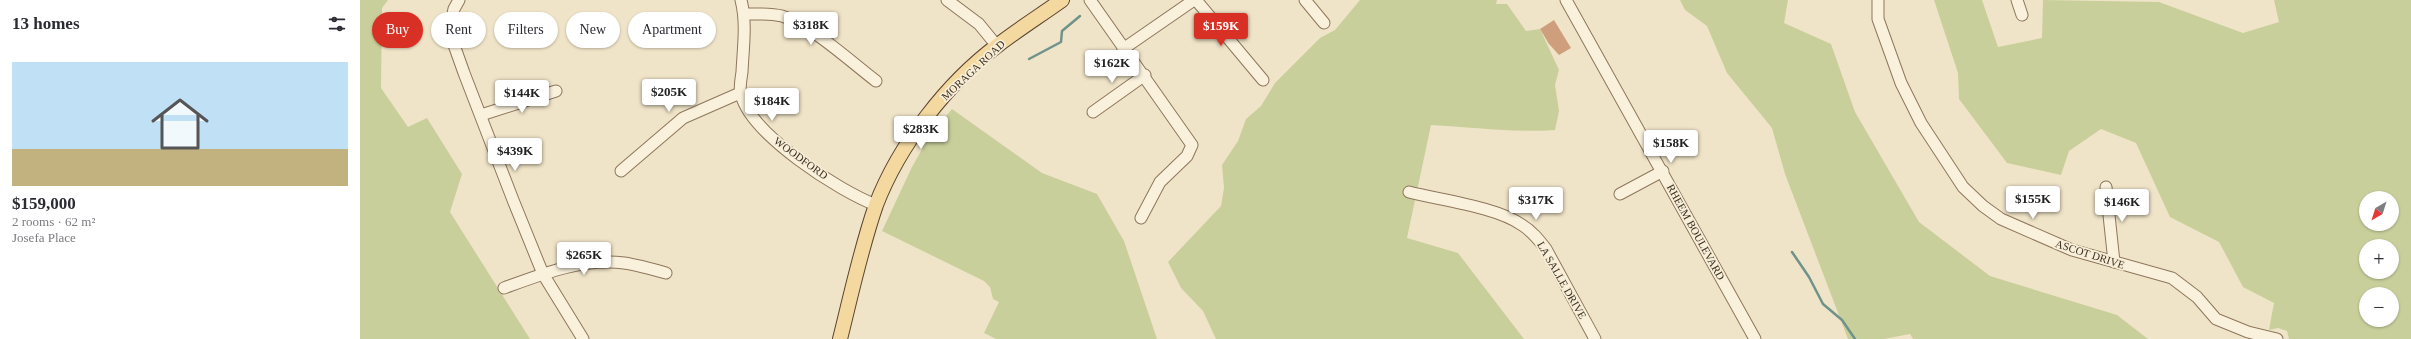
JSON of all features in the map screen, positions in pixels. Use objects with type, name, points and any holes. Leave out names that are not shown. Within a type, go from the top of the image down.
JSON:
[{"type":"main road","name":"MORAGA ROAD","points":[[840,339],[876,205],[890,174],[931,110],[953,86],[997,46],[1062,0]]},
{"type":"street","points":[[459,0],[454,9],[449,31],[512,200],[543,274],[583,339]]},
{"type":"street","name":"WOODFORD","points":[[741,0],[745,14],[740,93],[752,118],[779,144],[847,191],[876,205]]},
{"type":"street","points":[[947,0],[979,24],[997,46]]},
{"type":"street","points":[[1090,0],[1123,49],[1145,75],[1192,145],[1187,156],[1160,182],[1141,218]]},
{"type":"street","points":[[1123,49],[1195,0],[1263,80]]},
{"type":"street","points":[[1305,0],[1324,24]]},
{"type":"street","name":"RHEEM BOULEVARD","points":[[1566,0],[1755,339]]},
{"type":"street","name":"ASCOT DRIVE","points":[[1878,0],[1878,19],[1902,83],[1921,123],[1963,187],[1983,206],[2001,219],[2072,250],[2172,278],[2197,297],[2216,319],[2248,332],[2277,339]]},
{"type":"street","points":[[2017,0],[2022,14]]},
{"type":"street","points":[[745,14],[780,16],[790,19],[820,38],[876,81]]},
{"type":"street","points":[[1093,112],[1145,75]]},
{"type":"street","points":[[481,115],[556,91]]},
{"type":"street","points":[[621,171],[683,118],[740,93]]},
{"type":"street","points":[[1620,194],[1662,171]]},
{"type":"street","points":[[2106,186],[2114,262]]},
{"type":"street","name":"LA SALLE DRIVE","points":[[1409,192],[1500,214],[1522,224],[1546,249],[1595,339]]},
{"type":"street","points":[[504,288],[543,274],[586,263],[631,264],[666,273]]},
{"type":"green space","points":[[360,0],[388,0],[382,8],[382,12],[372,12],[372,48],[382,48],[381,88],[408,127],[427,118],[462,174],[450,212],[530,339],[360,339]]},
{"type":"green space","points":[[1360,0],[1497,0],[1496,4],[1507,4],[1526,31],[1540,29],[1559,70],[1555,85],[1559,111],[1555,130],[1509,130],[1431,125],[1407,238],[1458,253],[1524,339],[1216,339],[1203,311],[1181,288],[1168,262],[1221,206],[1224,188],[1222,165],[1238,141],[1246,119],[1261,106],[1275,83],[1320,38],[1335,30]]},
{"type":"green space","points":[[1680,0],[1788,0],[1784,23],[1831,44],[1855,112],[1919,222],[1990,276],[2117,315],[2148,339],[1913,339],[1910,334],[1884,339],[1848,339],[1785,174],[1772,128],[1727,73],[1707,26],[1685,10]]},
{"type":"green space","points":[[1934,0],[1982,0],[1998,47],[2042,38],[2043,0],[2159,2],[2243,33],[2279,22],[2274,0],[2411,0],[2411,339],[2289,339],[2287,331],[2278,328],[2269,330],[2274,303],[2243,287],[2219,242],[2170,217],[2136,143],[2101,129],[2069,151],[2061,175],[2007,163],[1959,99],[1958,73]]},
{"type":"green space","points":[[952,109],[1042,173],[1097,194],[1124,241],[1157,339],[996,339],[984,333],[999,302],[993,299],[990,287],[984,281],[882,231],[912,167],[930,135]]},
{"type":"building","points":[[1554,20],[1571,48],[1559,55],[1549,44],[1540,29]]},
{"type":"waterway","points":[[1029,59],[1061,42],[1062,31],[1080,16]]},
{"type":"waterway","points":[[1792,252],[1809,277],[1823,304],[1842,320],[1855,339]]}]
